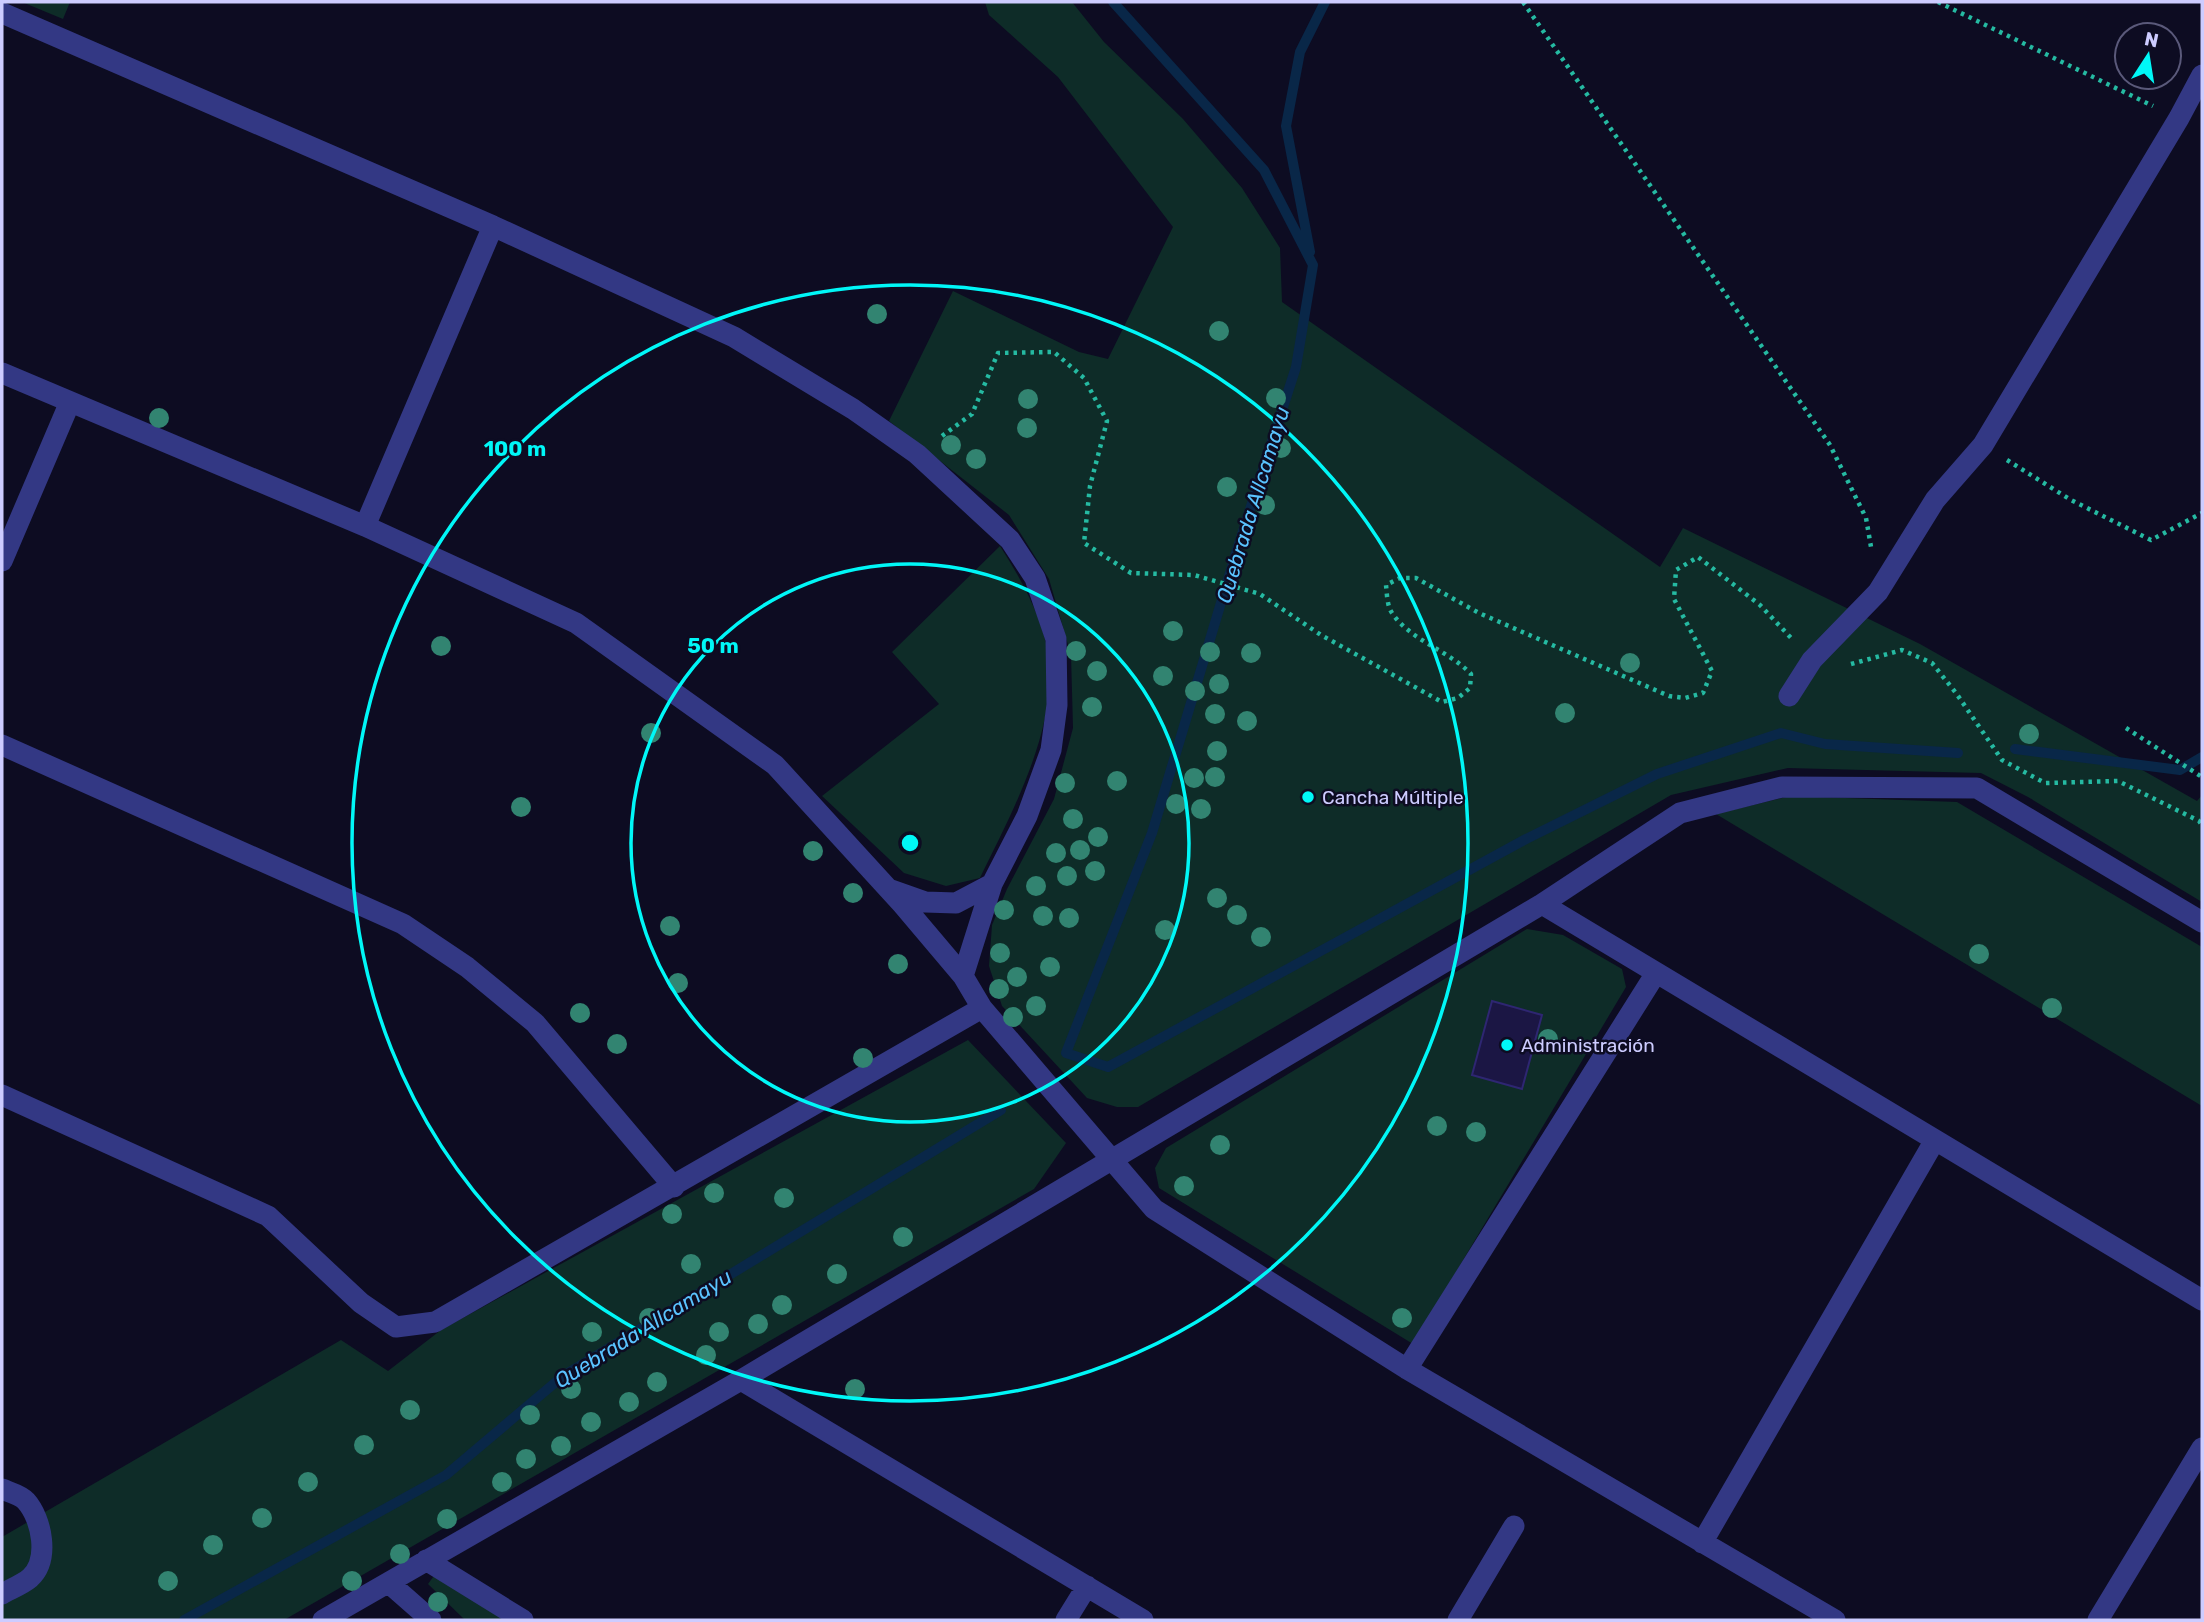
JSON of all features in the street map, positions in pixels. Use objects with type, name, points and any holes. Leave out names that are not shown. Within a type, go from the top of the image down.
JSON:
[{"type":"street","points":[[2,13],[493,226],[734,337],[853,409],[918,454],[1010,540],[1035,578],[1056,639],[1057,705],[1051,750],[1027,816],[992,884],[963,976]]},
{"type":"street","points":[[1789,696],[1812,660],[1878,592],[1935,500],[1983,445],[2179,118],[2202,75]]},
{"type":"street","points":[[365,526],[493,226]]},
{"type":"street","points":[[2,373],[365,526],[576,623],[775,765],[889,889],[963,976],[982,1008],[1154,1209],[1408,1368],[1835,1620]]},
{"type":"street","points":[[2,561],[70,402]]},
{"type":"street","points":[[2,745],[402,924],[467,967],[535,1023],[674,1187]]},
{"type":"street","points":[[323,1620],[741,1380],[1542,904],[1680,814],[1782,787],[1977,788],[2202,922]]},
{"type":"street","points":[[889,889],[925,902],[956,903],[992,884]]},
{"type":"street","points":[[1542,904],[2202,1300]]},
{"type":"street","points":[[1408,1368],[1656,973]]},
{"type":"street","points":[[2,1095],[268,1216],[361,1303],[396,1327],[435,1322],[982,1008]]},
{"type":"street","points":[[1702,1543],[1935,1140]]},
{"type":"street","points":[[741,1380],[1143,1620]]},
{"type":"street","points":[[2098,1620],[2202,1448]]},
{"type":"street","points":[[2,1489],[25,1499],[41,1532],[43,1552],[32,1577],[2,1594]]},
{"type":"street","points":[[1458,1620],[1514,1526]]},
{"type":"street","points":[[426,1560],[523,1620]]},
{"type":"street","points":[[389,1583],[431,1620]]},
{"type":"street","points":[[1066,1620],[1087,1586]]},
{"type":"path","points":[[1523,2],[1830,446],[1866,518],[1878,592]]},
{"type":"path","points":[[1938,2],[2179,118]]},
{"type":"path","points":[[918,454],[972,414],[998,353],[1054,352],[1083,378],[1107,421],[1090,486],[1084,543],[1131,573],[1194,575],[1260,594],[1321,635],[1442,702],[1458,698],[1470,688],[1471,674],[1460,663],[1417,638],[1390,611],[1386,586],[1400,578],[1416,578],[1446,596],[1529,635],[1670,696],[1685,698],[1703,693],[1712,671],[1674,599],[1675,570],[1698,557],[1760,605],[1812,660],[1839,667],[1902,650],[1932,663],[2002,760],[2045,783],[2118,781],[2199,821],[2202,825]]},
{"type":"path","points":[[1983,445],[2071,500],[2151,540],[2202,513]]},
{"type":"path","points":[[2126,728],[2202,777]]},
{"type":"green space","points":[[22,2],[70,2],[63,19]]},
{"type":"green space","points":[[985,2],[1072,2],[1104,42],[1183,119],[1242,188],[1280,248],[1282,302],[1660,567],[1683,528],[1920,644],[2197,801],[2202,795],[2202,902],[2028,797],[1981,773],[1788,768],[1671,795],[1138,1107],[1117,1107],[1087,1098],[1002,1006],[989,966],[992,925],[1007,889],[1054,799],[1073,728],[1071,655],[1049,579],[1009,515],[889,421],[953,291],[1079,352],[1108,359],[1173,227],[1058,77],[989,15]]},
{"type":"green space","points":[[1000,546],[1027,592],[1046,643],[1050,672],[1048,702],[1032,764],[980,878],[946,886],[904,873],[822,796],[939,704],[892,652]]},
{"type":"green space","points":[[1790,796],[1957,802],[2202,947],[2202,1106],[1716,814]]},
{"type":"green space","points":[[1527,929],[1563,935],[1622,969],[1626,987],[1413,1344],[1159,1188],[1155,1168],[1166,1148]]},
{"type":"green space","points":[[968,1040],[1066,1143],[1034,1189],[284,1620],[2,1620],[2,1537],[341,1340],[388,1371],[441,1330]]},
{"type":"green space","points":[[436,1573],[510,1620],[465,1620],[428,1584]]},
{"type":"building","name":"Administración","points":[[1492,1001],[1542,1015],[1522,1089],[1472,1075]]},
{"type":"waterway","name":"Quebrada Allcamayu","points":[[1113,2],[1264,170],[1313,265],[1296,367],[1235,556],[1152,833],[1066,1053],[1108,1067],[1526,839],[1657,774],[1781,733],[1825,744],[1958,753]]},
{"type":"waterway","points":[[1310,252],[1286,126],[1300,52],[1325,2]]},
{"type":"waterway","points":[[2015,749],[2180,770],[2202,757]]},
{"type":"waterway","name":"Quebrada Allcamayu","points":[[184,1620],[446,1475],[563,1376],[1001,1110]]},
{"type":"place","name":"Cancha Múltiple","points":[[1308,797]]},
{"type":"place","name":"Administración","points":[[1507,1045]]}]
